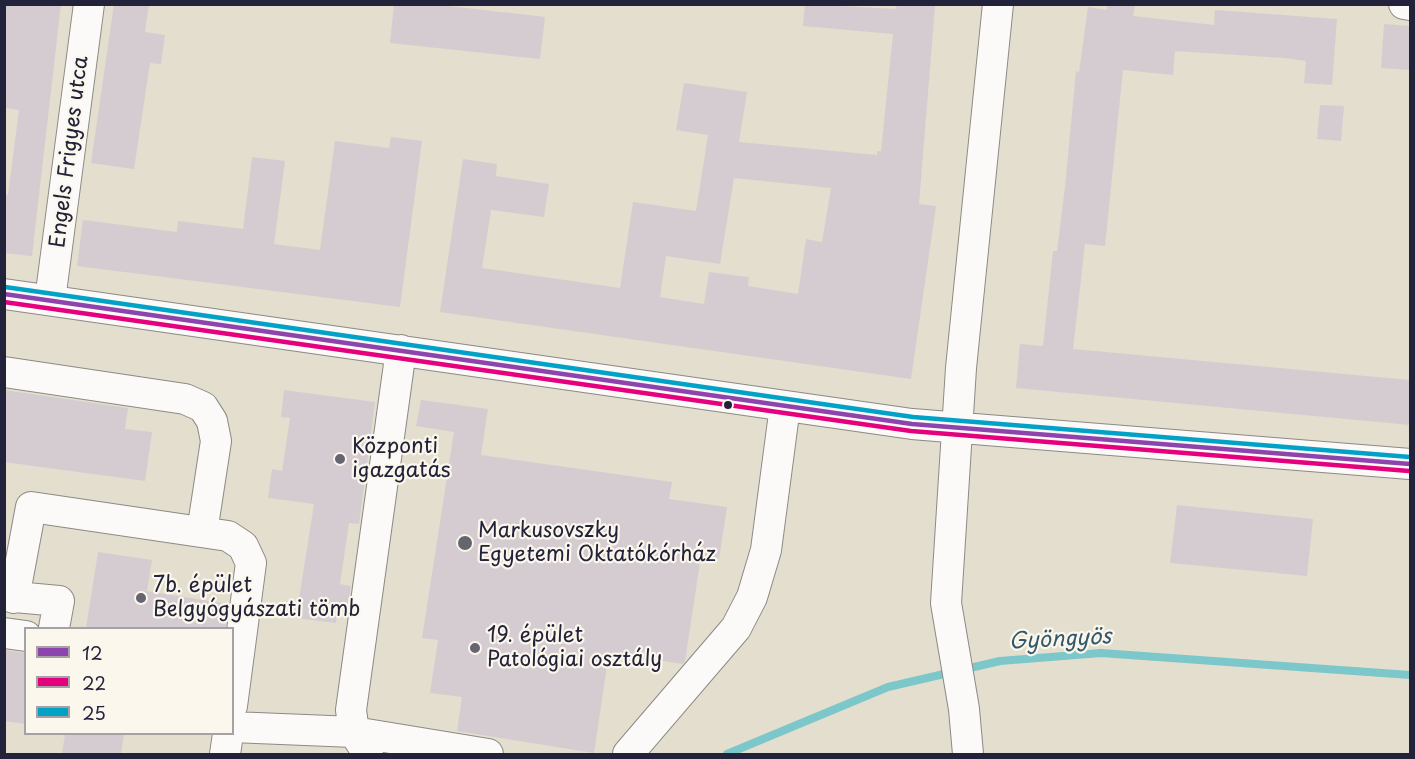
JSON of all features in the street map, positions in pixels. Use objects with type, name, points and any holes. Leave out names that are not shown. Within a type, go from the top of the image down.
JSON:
[{"type":"street","name":"Engels Frigyes utca","points":[[50,300],[89,4]]},
{"type":"street","points":[[968,754],[964,709],[946,603],[961,368],[998,4]]},
{"type":"street","points":[[1404,4],[1410,5]]},
{"type":"street","points":[[4,294],[958,429],[1410,464]]},
{"type":"street","points":[[361,743],[351,710],[401,350]]},
{"type":"street","points":[[4,372],[185,399],[203,407],[212,421],[216,441],[202,532]]},
{"type":"street","points":[[628,754],[736,628],[752,597],[766,550],[785,406]]},
{"type":"street","points":[[54,627],[59,601],[9,597],[31,507],[228,536],[243,546],[251,563],[234,691]]},
{"type":"street","points":[[4,633],[24,636]]},
{"type":"street","points":[[234,727],[361,743],[488,754]]},
{"type":"street","points":[[225,754],[228,735]]},
{"type":"building","points":[[4,4],[61,4],[32,256],[4,253],[4,195],[8,195],[19,110],[4,108]]},
{"type":"building","points":[[114,4],[149,4],[145,32],[165,35],[161,64],[150,63],[134,169],[91,163]]},
{"type":"building","points":[[394,4],[431,4],[545,17],[540,59],[390,43]]},
{"type":"building","points":[[805,4],[896,9],[897,4],[935,6],[919,204],[936,206],[911,379],[440,312],[463,159],[497,164],[496,176],[549,184],[544,217],[491,210],[482,268],[620,288],[633,202],[696,211],[708,135],[676,130],[684,83],[747,92],[739,142],[877,155],[877,151],[881,151],[893,34],[803,26]],"holes":[[[734,178],[831,188],[822,242],[806,239],[798,294],[748,286],[749,277],[709,272],[704,304],[660,297],[666,256],[720,264]]]},
{"type":"building","points":[[1108,4],[1135,4],[1133,16],[1214,25],[1215,10],[1337,19],[1332,85],[1304,83],[1306,61],[1284,58],[1175,51],[1173,75],[1123,70],[1105,246],[1085,244],[1073,349],[1410,380],[1410,425],[1016,388],[1020,344],[1043,346],[1053,251],[1057,251],[1065,187],[1076,71],[1079,72],[1088,7],[1107,10]]},
{"type":"building","points":[[1384,24],[1410,26],[1410,70],[1381,68]]},
{"type":"building","points":[[1320,105],[1344,106],[1341,141],[1317,139]]},
{"type":"building","points":[[391,137],[422,141],[400,307],[77,266],[83,220],[177,232],[178,221],[243,229],[252,157],[285,161],[274,244],[320,250],[335,141],[389,148]]},
{"type":"building","points":[[4,390],[128,408],[125,429],[152,432],[145,481],[4,462]]},
{"type":"building","name":"Központi igazgatás","points":[[284,390],[375,402],[359,524],[349,523],[340,584],[351,586],[347,610],[338,609],[336,623],[296,618],[314,504],[268,498],[272,469],[282,471],[290,418],[281,417]]},
{"type":"building","points":[[421,400],[488,409],[481,455],[672,482],[669,499],[727,507],[719,559],[701,556],[685,661],[683,664],[609,653],[594,753],[457,731],[462,697],[430,693],[438,640],[422,638],[454,432],[416,426]]},
{"type":"building","points":[[1177,505],[1313,519],[1307,576],[1170,563]]},
{"type":"building","name":"7b. épület Belgyógyászati tömb","points":[[98,552],[152,560],[147,591],[228,604],[225,627],[86,627]]},
{"type":"building","points":[[4,650],[24,653],[24,724],[4,721]]},
{"type":"building","points":[[65,735],[124,735],[121,754],[62,754]]},
{"type":"waterway","name":"Gyöngyös","points":[[727,754],[888,687],[1000,661],[1101,653],[1410,675]]},
{"type":"transit line","name":"25","points":[[5,287],[913,417],[1410,457]]},
{"type":"transit line","name":"12","points":[[4,294],[912,424],[1410,464]]},
{"type":"transit line","name":"22","points":[[4,302],[911,431],[1409,471]]},
{"type":"place","name":"Központi igazgatás","points":[[340,459]]},
{"type":"place","name":"Markusovszky Egyetemi Oktatókórház","points":[[465,543]]},
{"type":"place","name":"7b. épület Belgyógyászati tömb","points":[[141,598]]},
{"type":"place","name":"19. épület Patológiai osztály","points":[[475,648]]}]
